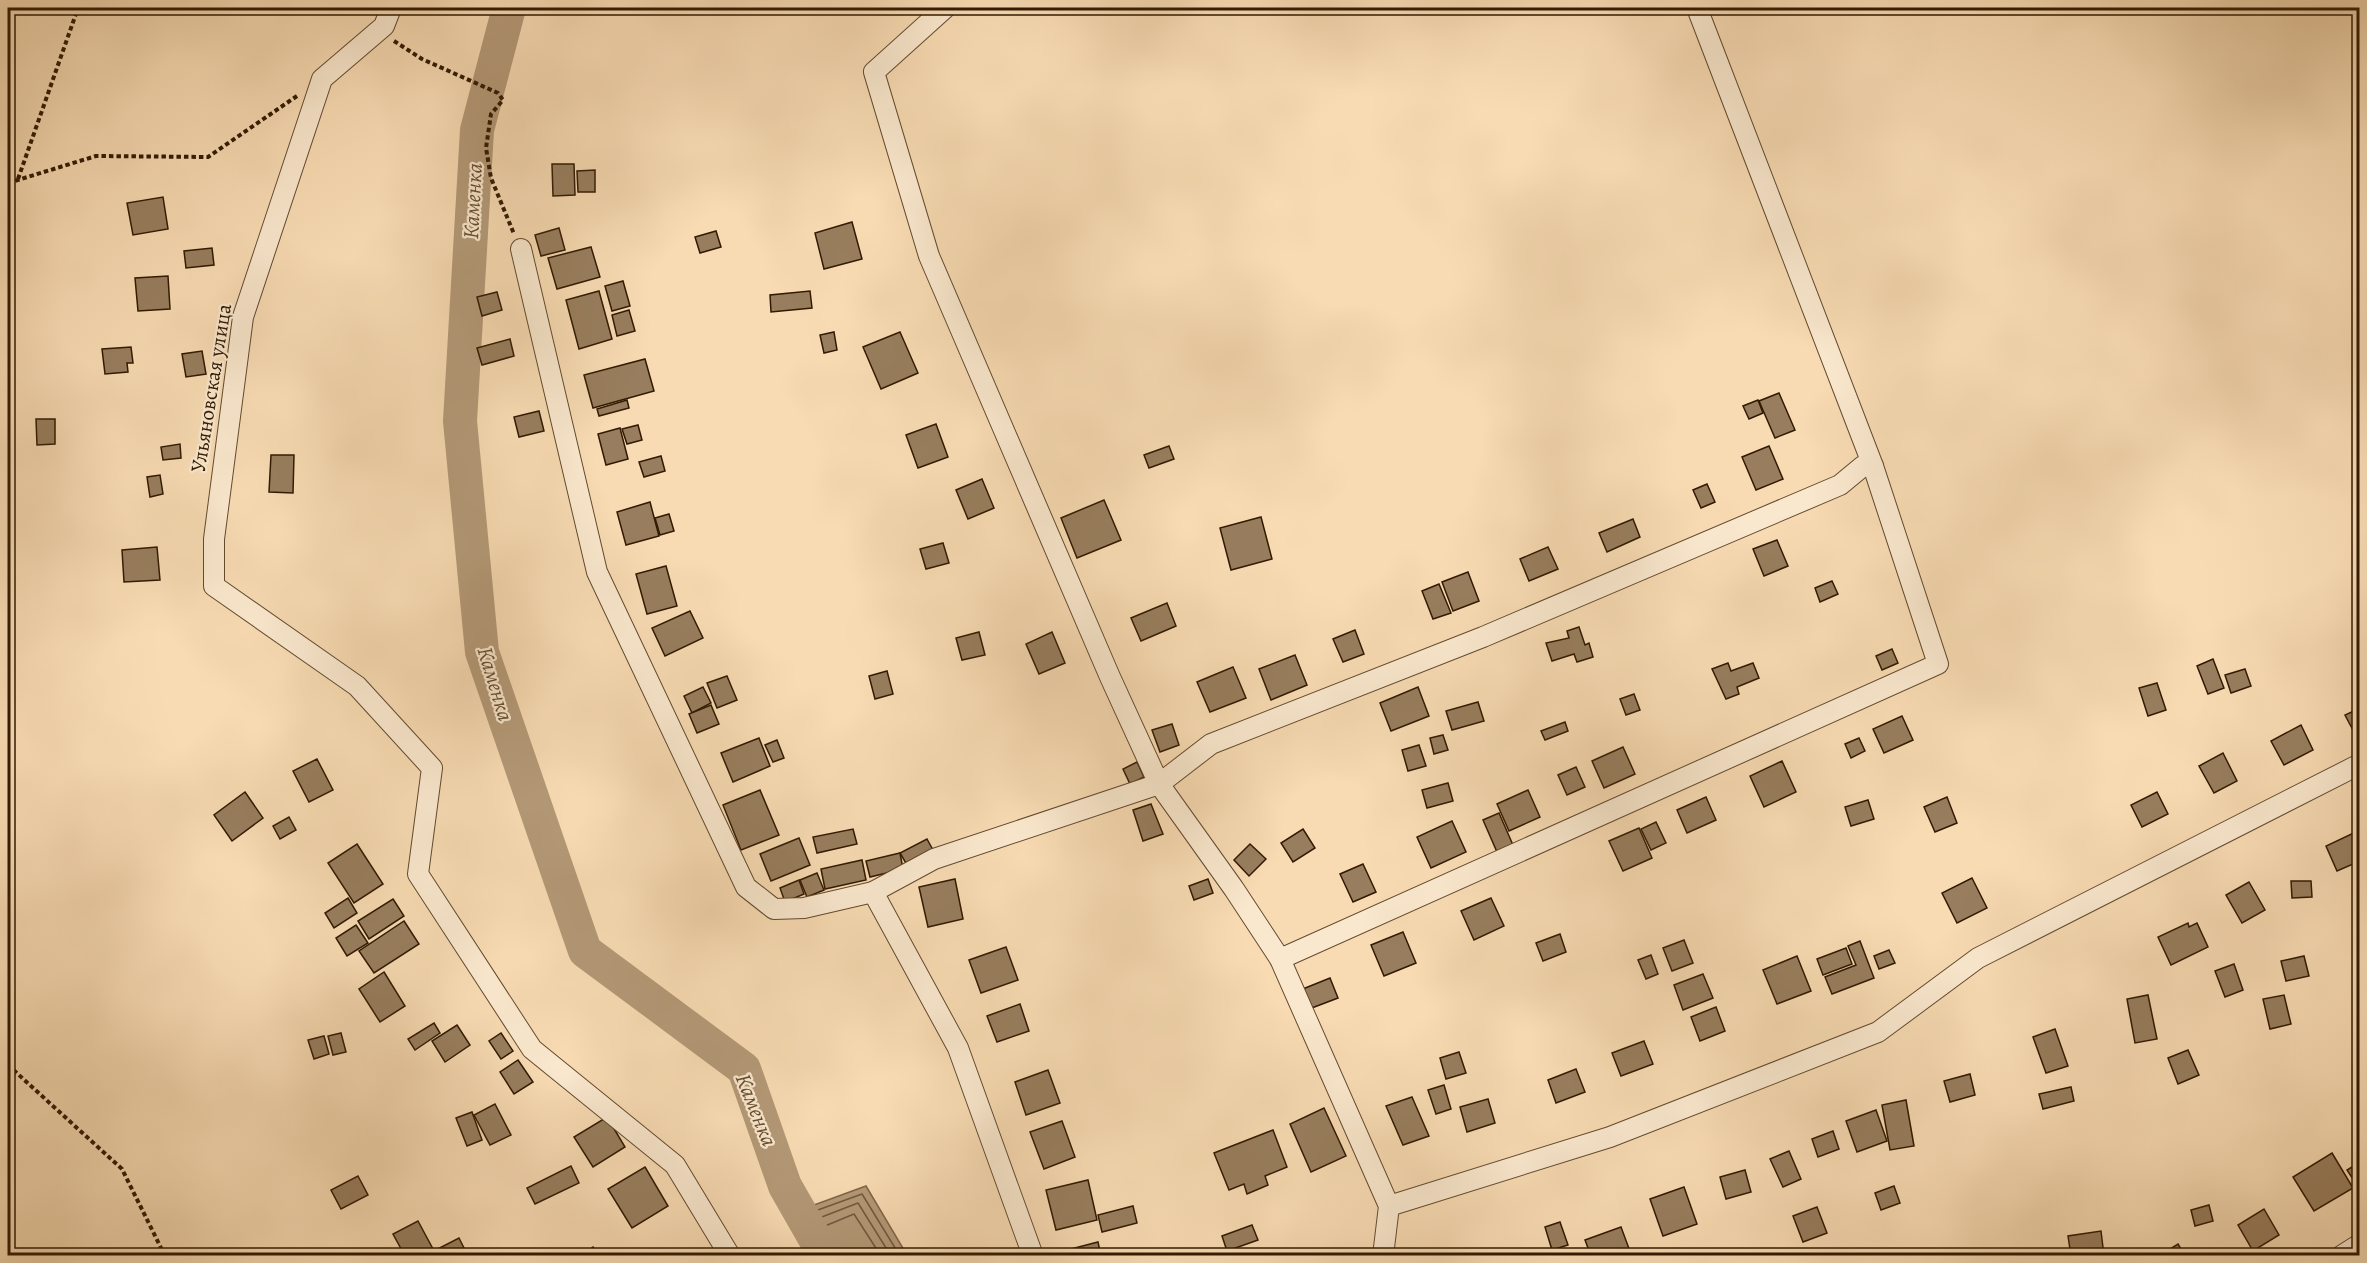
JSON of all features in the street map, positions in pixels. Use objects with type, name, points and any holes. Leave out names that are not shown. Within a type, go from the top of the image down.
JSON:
[{"type":"street","points":[[945,8],[874,72],[928,256],[1110,677],[1159,784],[1234,889],[1280,959],[1389,1206],[1383,1256]]},
{"type":"street","points":[[1280,959],[1938,664],[1873,466],[1697,8]]},
{"type":"street","points":[[322,79],[388,17]]},
{"type":"street","name":"Ульяновская улица","points":[[322,79],[243,317],[214,539],[214,586],[357,686],[432,768],[418,874],[532,1049],[675,1166],[730,1255]]},
{"type":"street","points":[[521,249],[597,572],[746,887],[774,909],[804,908],[873,892],[934,859],[1159,784],[1211,744],[1483,637],[1840,485],[1863,466],[1873,466]]},
{"type":"street","points":[[1389,1206],[1610,1137],[1878,1032],[1978,958],[2360,764]]},
{"type":"street","points":[[873,892],[958,1048],[1033,1256]]},
{"type":"street","points":[[2341,1256],[2360,1244]]},
{"type":"path","points":[[18,180],[78,8]]},
{"type":"path","points":[[388,17],[389,36],[400,46],[422,59],[495,92],[503,100],[492,114],[486,148],[491,178],[521,249]]},
{"type":"path","points":[[8,183],[96,156],[208,157],[322,79]]},
{"type":"path","points":[[8,1065],[122,1169],[165,1256]]},
{"type":"water","points":[[866,1186],[907,1255],[811,1255],[795,1212]]},
{"type":"building","points":[[552,164],[574,164],[575,195],[553,196]]},
{"type":"building","points":[[595,170],[595,192],[578,192],[577,171]]},
{"type":"building","points":[[163,197],[168,229],[133,235],[127,203]]},
{"type":"building","points":[[852,222],[862,259],[824,269],[815,233]]},
{"type":"building","points":[[559,228],[565,250],[541,256],[535,235]]},
{"type":"building","points":[[716,231],[721,247],[700,253],[695,237]]},
{"type":"building","points":[[591,247],[600,277],[557,289],[548,258]]},
{"type":"building","points":[[212,248],[214,265],[186,268],[184,251]]},
{"type":"building","points":[[168,276],[170,309],[138,311],[135,278]]},
{"type":"building","points":[[623,281],[630,306],[612,311],[605,286]]},
{"type":"building","points":[[599,291],[612,339],[579,349],[566,300]]},
{"type":"building","points":[[810,291],[812,308],[771,312],[770,295]]},
{"type":"building","points":[[497,292],[502,310],[482,316],[477,297]]},
{"type":"building","points":[[629,310],[635,331],[617,336],[612,315]]},
{"type":"building","points":[[834,332],[837,350],[824,353],[820,335]]},
{"type":"building","points":[[900,332],[918,373],[881,389],[863,347]]},
{"type":"building","points":[[510,339],[514,356],[482,365],[477,348]]},
{"type":"building","points":[[131,347],[133,363],[127,363],[128,372],[105,374],[102,349]]},
{"type":"building","points":[[202,351],[206,374],[186,377],[182,354]]},
{"type":"building","points":[[645,359],[654,391],[593,408],[584,375]]},
{"type":"building","points":[[1779,393],[1795,430],[1775,438],[1759,401]]},
{"type":"building","points":[[627,400],[629,408],[599,416],[597,409]]},
{"type":"building","points":[[1758,400],[1763,413],[1749,419],[1743,406]]},
{"type":"building","points":[[539,411],[544,431],[519,437],[514,417]]},
{"type":"building","points":[[36,419],[55,419],[55,444],[37,445]]},
{"type":"building","points":[[936,424],[948,457],[918,468],[906,435]]},
{"type":"building","points":[[638,425],[642,440],[627,444],[622,429]]},
{"type":"building","points":[[620,428],[628,459],[606,465],[598,434]]},
{"type":"building","points":[[180,444],[181,458],[163,460],[161,447]]},
{"type":"building","points":[[1169,446],[1174,459],[1149,468],[1144,455]]},
{"type":"building","points":[[1769,446],[1783,479],[1756,490],[1742,457]]},
{"type":"building","points":[[271,455],[294,455],[293,493],[269,492]]},
{"type":"building","points":[[661,456],[665,471],[644,477],[639,462]]},
{"type":"building","points":[[160,475],[163,494],[150,497],[147,477]]},
{"type":"building","points":[[982,479],[994,508],[968,519],[956,490]]},
{"type":"building","points":[[1707,484],[1715,502],[1701,508],[1693,490]]},
{"type":"building","points":[[1104,500],[1121,540],[1077,558],[1061,518]]},
{"type":"building","points":[[650,502],[659,536],[626,545],[617,512]]},
{"type":"building","points":[[669,514],[674,531],[660,535],[655,518]]},
{"type":"building","points":[[1261,517],[1272,559],[1231,570],[1220,528]]},
{"type":"building","points":[[1633,519],[1640,537],[1607,552],[1599,533]]},
{"type":"building","points":[[1777,540],[1788,566],[1764,576],[1753,549]]},
{"type":"building","points":[[943,543],[949,563],[926,569],[920,549]]},
{"type":"building","points":[[157,547],[160,580],[124,582],[122,550]]},
{"type":"building","points":[[1548,547],[1558,569],[1529,581],[1520,559]]},
{"type":"building","points":[[666,566],[677,606],[647,614],[636,574]]},
{"type":"building","points":[[1468,572],[1479,601],[1453,611],[1442,582]]},
{"type":"building","points":[[1832,581],[1838,594],[1820,602],[1815,588]]},
{"type":"building","points":[[1439,584],[1451,613],[1433,619],[1422,591]]},
{"type":"building","points":[[1167,603],[1176,626],[1141,641],[1131,618]]},
{"type":"building","points":[[690,611],[703,638],[665,656],[652,628]]},
{"type":"building","points":[[1579,627],[1585,645],[1589,643],[1593,657],[1577,662],[1574,654],[1552,661],[1546,643],[1569,638],[1567,631]]},
{"type":"building","points":[[1355,630],[1364,654],[1343,662],[1333,639]]},
{"type":"building","points":[[979,632],[985,655],[962,660],[956,638]]},
{"type":"building","points":[[1052,632],[1065,663],[1039,674],[1026,644]]},
{"type":"building","points":[[1892,649],[1898,663],[1882,670],[1876,656]]},
{"type":"building","points":[[1295,655],[1307,685],[1271,700],[1259,669]]},
{"type":"building","points":[[2213,659],[2224,688],[2208,694],[2197,666]]},
{"type":"building","points":[[1728,663],[1731,671],[1753,663],[1759,678],[1737,687],[1739,694],[1726,699],[1712,669]]},
{"type":"building","points":[[1233,667],[1246,698],[1210,712],[1197,682]]},
{"type":"building","points":[[2245,669],[2251,686],[2231,693],[2225,675]]},
{"type":"building","points":[[887,671],[893,694],[875,699],[869,676]]},
{"type":"building","points":[[727,676],[737,700],[717,708],[707,683]]},
{"type":"building","points":[[2157,683],[2166,710],[2148,716],[2139,688]]},
{"type":"building","points":[[703,687],[711,703],[692,713],[684,696]]},
{"type":"building","points":[[1418,687],[1429,716],[1391,731],[1380,703]]},
{"type":"building","points":[[1634,694],[1640,710],[1626,715],[1620,699]]},
{"type":"building","points":[[1478,702],[1484,721],[1452,730],[1446,711]]},
{"type":"building","points":[[711,705],[719,724],[697,733],[689,714]]},
{"type":"building","points":[[2356,710],[2360,716],[2360,729],[2354,732],[2345,715]]},
{"type":"building","points":[[1902,716],[1913,740],[1884,753],[1873,729]]},
{"type":"building","points":[[1565,722],[1568,731],[1545,740],[1541,731]]},
{"type":"building","points":[[1172,724],[1179,745],[1160,752],[1152,730]]},
{"type":"building","points":[[2301,725],[2313,750],[2284,765],[2271,741]]},
{"type":"building","points":[[1443,735],[1448,750],[1434,754],[1430,738]]},
{"type":"building","points":[[759,738],[770,766],[733,782],[721,753]]},
{"type":"building","points":[[1859,738],[1865,751],[1851,758],[1845,744]]},
{"type":"building","points":[[777,740],[784,758],[773,762],[765,745]]},
{"type":"building","points":[[1419,745],[1426,766],[1408,771],[1402,750]]},
{"type":"building","points":[[1623,747],[1635,774],[1604,788],[1592,761]]},
{"type":"building","points":[[2223,753],[2237,781],[2214,793],[2199,766]]},
{"type":"building","points":[[317,759],[333,790],[309,802],[293,771]]},
{"type":"building","points":[[1782,761],[1796,792],[1764,807],[1750,776]]},
{"type":"building","points":[[1137,762],[1144,777],[1130,784],[1123,769]]},
{"type":"building","points":[[1576,767],[1585,787],[1567,795],[1558,775]]},
{"type":"building","points":[[1448,783],[1453,801],[1427,808],[1422,790]]},
{"type":"building","points":[[760,790],[779,835],[741,850],[723,805]]},
{"type":"building","points":[[1528,790],[1540,817],[1509,831],[1497,804]]},
{"type":"building","points":[[245,792],[263,818],[232,841],[214,815]]},
{"type":"building","points":[[2157,792],[2168,814],[2142,827],[2131,805]]},
{"type":"building","points":[[1706,797],[1716,820],[1687,833],[1677,810]]},
{"type":"building","points":[[1947,797],[1957,823],[1935,832],[1924,807]]},
{"type":"building","points":[[1868,800],[1874,819],[1851,826],[1845,807]]},
{"type":"building","points":[[1151,804],[1163,834],[1143,841],[1133,810]]},
{"type":"building","points":[[1499,813],[1513,845],[1497,852],[1483,820]]},
{"type":"building","points":[[289,817],[296,830],[280,839],[273,826]]},
{"type":"building","points":[[1452,821],[1466,852],[1431,868],[1417,837]]},
{"type":"building","points":[[1656,822],[1666,843],[1651,850],[1641,829]]},
{"type":"building","points":[[1639,828],[1652,858],[1623,871],[1609,841]]},
{"type":"building","points":[[853,829],[857,844],[817,853],[813,837]]},
{"type":"building","points":[[1303,829],[1315,848],[1293,862],[1281,843]]},
{"type":"building","points":[[2358,831],[2360,861],[2337,871],[2326,846]]},
{"type":"building","points":[[799,838],[810,865],[771,881],[760,854]]},
{"type":"building","points":[[927,839],[933,850],[907,865],[900,853]]},
{"type":"building","points":[[357,844],[383,884],[354,903],[328,863]]},
{"type":"building","points":[[1250,844],[1266,859],[1249,876],[1234,860]]},
{"type":"building","points":[[900,853],[903,869],[870,877],[866,861]]},
{"type":"building","points":[[862,860],[866,880],[825,889],[821,869]]},
{"type":"building","points":[[1363,864],[1376,892],[1353,902],[1340,874]]},
{"type":"building","points":[[817,873],[824,890],[807,897],[800,880]]},
{"type":"building","points":[[1972,878],[1987,908],[1957,923],[1942,893]]},
{"type":"building","points":[[955,879],[963,919],[928,927],[919,887]]},
{"type":"building","points":[[1208,879],[1213,893],[1194,900],[1189,886]]},
{"type":"building","points":[[799,880],[804,894],[785,902],[780,888]]},
{"type":"building","points":[[2291,881],[2311,881],[2312,897],[2292,898]]},
{"type":"building","points":[[2249,882],[2265,910],[2242,923],[2226,895]]},
{"type":"building","points":[[348,898],[357,913],[334,928],[325,913]]},
{"type":"building","points":[[1491,898],[1504,926],[1474,940],[1461,911]]},
{"type":"building","points":[[393,899],[404,916],[369,939],[358,921]]},
{"type":"building","points":[[404,921],[419,944],[374,973],[359,951]]},
{"type":"building","points":[[2188,923],[2189,927],[2197,923],[2208,947],[2171,965],[2158,937]]},
{"type":"building","points":[[356,925],[368,943],[347,956],[336,938]]},
{"type":"building","points":[[1403,932],[1416,963],[1384,976],[1371,945]]},
{"type":"building","points":[[1560,934],[1566,952],[1543,961],[1536,943]]},
{"type":"building","points":[[1684,940],[1693,963],[1672,971],[1663,948]]},
{"type":"building","points":[[1860,941],[1874,978],[1832,994],[1825,977],[1856,965],[1848,946]]},
{"type":"building","points":[[1006,947],[1018,980],[981,993],[969,960]]},
{"type":"building","points":[[1846,948],[1852,964],[1823,975],[1817,959]]},
{"type":"building","points":[[1889,950],[1895,963],[1879,969],[1874,956]]},
{"type":"building","points":[[1651,955],[1658,974],[1646,979],[1638,960]]},
{"type":"building","points":[[1797,956],[1811,991],[1777,1004],[1763,970]]},
{"type":"building","points":[[2304,956],[2309,976],[2286,981],[2281,961]]},
{"type":"building","points":[[2234,964],[2243,990],[2225,997],[2215,971]]},
{"type":"building","points":[[384,972],[405,1006],[380,1022],[359,989]]},
{"type":"building","points":[[1703,974],[1713,998],[1683,1010],[1674,985]]},
{"type":"building","points":[[1330,978],[1338,998],[1296,1014],[1288,995]]},
{"type":"building","points":[[2148,995],[2157,1039],[2135,1043],[2127,999]]},
{"type":"building","points":[[2284,995],[2291,1024],[2270,1029],[2263,999]]},
{"type":"building","points":[[1020,1004],[1029,1031],[997,1042],[987,1016]]},
{"type":"building","points":[[1716,1007],[1725,1031],[1700,1041],[1691,1017]]},
{"type":"building","points":[[434,1023],[440,1033],[415,1050],[408,1039]]},
{"type":"building","points":[[457,1025],[470,1045],[445,1062],[432,1041]]},
{"type":"building","points":[[2055,1029],[2068,1066],[2046,1073],[2033,1037]]},
{"type":"building","points":[[341,1033],[346,1052],[333,1055],[328,1036]]},
{"type":"building","points":[[501,1033],[513,1051],[501,1059],[489,1041]]},
{"type":"building","points":[[324,1036],[329,1054],[314,1059],[308,1040]]},
{"type":"building","points":[[1644,1041],[1653,1064],[1621,1076],[1612,1053]]},
{"type":"building","points":[[2188,1050],[2199,1075],[2178,1084],[2168,1058]]},
{"type":"building","points":[[1459,1052],[1466,1073],[1446,1079],[1440,1058]]},
{"type":"building","points":[[518,1060],[533,1082],[514,1094],[500,1072]]},
{"type":"building","points":[[1576,1069],[1585,1092],[1556,1103],[1548,1080]]},
{"type":"building","points":[[1048,1070],[1060,1103],[1026,1115],[1015,1082]]},
{"type":"building","points":[[1970,1074],[1975,1095],[1950,1102],[1944,1081]]},
{"type":"building","points":[[1444,1085],[1451,1109],[1436,1114],[1428,1090]]},
{"type":"building","points":[[2071,1087],[2074,1101],[2043,1109],[2039,1094]]},
{"type":"building","points":[[1412,1097],[1429,1136],[1403,1145],[1386,1106]]},
{"type":"building","points":[[1488,1099],[1495,1123],[1467,1132],[1460,1107]]},
{"type":"building","points":[[1906,1100],[1914,1146],[1890,1150],[1882,1105]]},
{"type":"building","points":[[495,1104],[511,1135],[490,1145],[474,1115]]},
{"type":"building","points":[[1324,1108],[1346,1156],[1311,1172],[1290,1124]]},
{"type":"building","points":[[1876,1110],[1887,1141],[1857,1152],[1846,1121]]},
{"type":"building","points":[[472,1112],[482,1140],[467,1146],[456,1118]]},
{"type":"building","points":[[607,1117],[625,1147],[593,1167],[574,1137]]},
{"type":"building","points":[[1062,1121],[1075,1157],[1044,1169],[1030,1132]]},
{"type":"building","points":[[1273,1130],[1287,1167],[1265,1176],[1268,1185],[1247,1194],[1244,1184],[1229,1190],[1214,1153]]},
{"type":"building","points":[[1833,1131],[1839,1149],[1818,1157],[1812,1139]]},
{"type":"building","points":[[1789,1151],[1801,1179],[1783,1187],[1770,1159]]},
{"type":"building","points":[[2332,1153],[2353,1188],[2314,1211],[2293,1177]]},
{"type":"building","points":[[2360,1162],[2360,1190],[2347,1170]]},
{"type":"building","points":[[571,1166],[579,1183],[535,1204],[527,1188]]},
{"type":"building","points":[[645,1167],[668,1206],[632,1228],[608,1189]]},
{"type":"building","points":[[1745,1170],[1751,1192],[1726,1199],[1720,1177]]},
{"type":"building","points":[[358,1176],[368,1195],[341,1209],[331,1190]]},
{"type":"building","points":[[1088,1180],[1097,1220],[1056,1230],[1046,1190]]},
{"type":"building","points":[[1894,1186],[1900,1203],[1881,1210],[1875,1193]]},
{"type":"building","points":[[1684,1187],[1697,1224],[1663,1236],[1650,1199]]},
{"type":"building","points":[[2209,1205],[2213,1221],[2195,1226],[2191,1210]]},
{"type":"building","points":[[1133,1206],[1137,1223],[1102,1232],[1098,1215]]},
{"type":"building","points":[[1817,1207],[1827,1233],[1803,1242],[1793,1216]]},
{"type":"building","points":[[2264,1209],[2279,1235],[2253,1251],[2238,1225]]},
{"type":"building","points":[[418,1221],[433,1249],[421,1256],[405,1256],[393,1234]]},
{"type":"building","points":[[1560,1222],[1568,1245],[1552,1250],[1545,1227]]},
{"type":"building","points":[[1252,1225],[1258,1240],[1227,1251],[1222,1236]]},
{"type":"building","points":[[1621,1227],[1631,1254],[1591,1256],[1585,1240]]},
{"type":"building","points":[[2101,1231],[2104,1256],[2071,1256],[2068,1236]]},
{"type":"building","points":[[459,1238],[468,1256],[426,1256],[426,1255]]},
{"type":"building","points":[[1098,1242],[1101,1256],[1064,1256],[1063,1251]]},
{"type":"building","points":[[2178,1244],[2185,1256],[2162,1256],[2162,1254]]},
{"type":"building","points":[[593,1247],[600,1256],[581,1256]]},
{"type":"waterway","name":"Каменка","points":[[509,8],[477,130],[460,421],[482,652],[585,951],[744,1069],[785,1186],[825,1256]]}]
